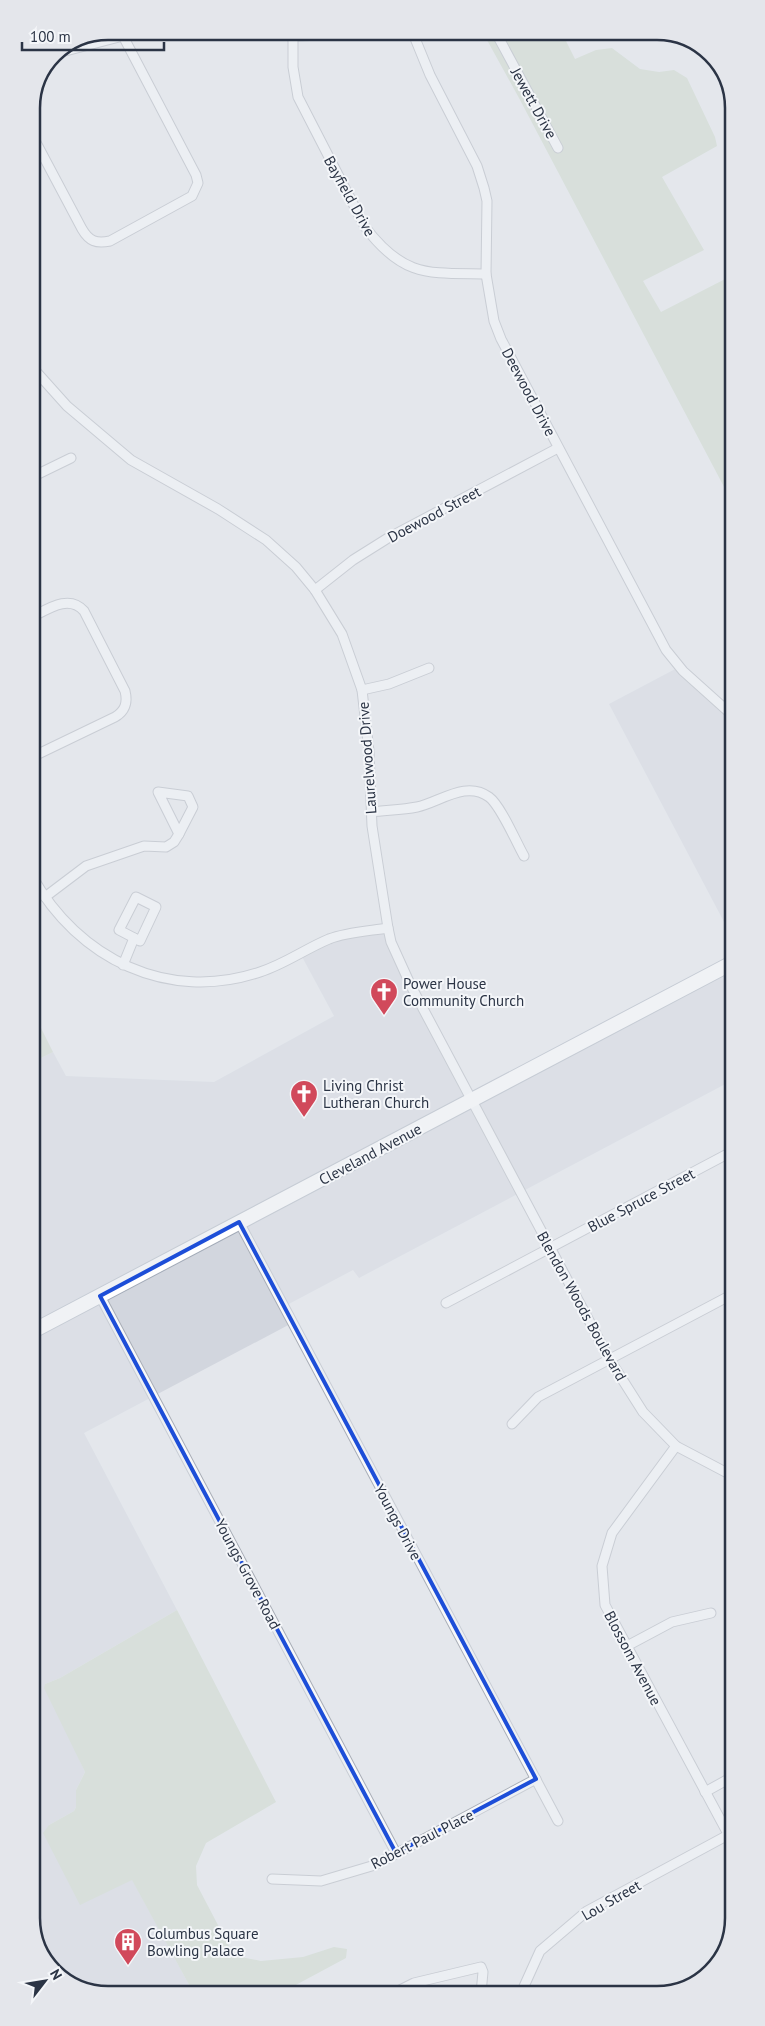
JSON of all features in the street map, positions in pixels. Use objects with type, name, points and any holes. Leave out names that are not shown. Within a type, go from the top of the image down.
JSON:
[{"type":"main road","name":"Cleveland Avenue","points":[[40,1326],[725,967]]},
{"type":"street","points":[[77,48],[107,40]]},
{"type":"street","points":[[40,148],[86,236],[94,241],[110,241],[187,201],[196,190],[198,183],[196,175],[125,40]]},
{"type":"street","name":"Bayfield Drive","points":[[294,40],[293,67],[298,97],[365,227],[374,239],[389,255],[402,264],[417,270],[434,273],[486,274]]},
{"type":"street","name":"Deewood Drive","points":[[416,40],[430,75],[477,166],[484,188],[487,201],[486,274],[490,303],[499,333],[666,650],[683,671],[725,709]]},
{"type":"street","name":"Jewett Drive","points":[[500,40],[558,148]]},
{"type":"street","name":"Laurelwood Drive","points":[[40,376],[67,406],[131,460],[218,509],[266,540],[296,566],[315,590],[342,634],[362,690],[369,751],[371,812],[391,942],[410,986],[472,1100]]},
{"type":"street","name":"Doewood Street","points":[[315,590],[353,560],[388,538],[558,448]]},
{"type":"street","points":[[40,474],[71,458]]},
{"type":"street","points":[[40,613],[59,604],[73,603],[79,606],[84,611],[127,698],[126,706],[115,718],[40,753]]},
{"type":"street","points":[[362,690],[389,684],[429,668]]},
{"type":"street","points":[[371,812],[417,808],[466,790],[479,792],[490,798],[497,807],[524,856]]},
{"type":"street","points":[[45,897],[86,866],[144,846],[166,847],[174,842],[193,807],[188,796],[158,792],[178,834]]},
{"type":"street","points":[[40,889],[55,912],[76,933],[123,966],[160,978],[184,982],[219,980],[258,973],[279,965],[338,936],[388,928]]},
{"type":"street","points":[[136,897],[156,907],[140,941],[134,938],[119,930],[136,897]]},
{"type":"street","points":[[123,966],[134,938]]},
{"type":"street","name":"Blendon Woods Boulevard","points":[[472,1100],[610,1360],[643,1412],[676,1446],[725,1472]]},
{"type":"street","name":"Blue Spruce Street","points":[[446,1303],[725,1155]]},
{"type":"street","name":"Youngs Drive","points":[[239,1222],[558,1821]]},
{"type":"street","name":"Youngs Grove Road","points":[[100,1296],[396,1853]]},
{"type":"street","points":[[512,1424],[538,1397],[725,1298]]},
{"type":"street","name":"Blossom Avenue","points":[[676,1446],[612,1533],[602,1566],[605,1605],[725,1829]]},
{"type":"street","points":[[627,1646],[672,1622],[712,1613]]},
{"type":"street","name":"Robert Paul Place","points":[[272,1880],[321,1881],[375,1865],[536,1779]]},
{"type":"street","points":[[705,1792],[725,1781]]},
{"type":"street","name":"Lou Street","points":[[523,1986],[540,1951],[587,1911],[725,1837]]},
{"type":"street","points":[[408,1986],[481,1966],[483,1972],[482,1986]]},
{"type":"highlighted area","points":[[239,1222],[536,1779],[396,1853],[100,1296]]},
{"type":"shaded area","points":[[679,667],[718,701],[725,711],[725,924],[609,704]]},
{"type":"shaded area","points":[[388,928],[399,959],[473,1099],[725,967],[725,1084],[359,1278],[353,1270],[285,1306],[294,1322],[84,1433],[177,1610],[60,1678],[45,1684],[85,1772],[76,1790],[76,1807],[74,1811],[49,1825],[132,1879],[190,1986],[104,1986],[91,1984],[70,1974],[70,1956],[52,1956],[42,1935],[40,1918],[40,1058],[53,1052],[66,1076],[214,1082],[334,1016],[300,953],[331,938]]},
{"type":"green space","points":[[487,40],[566,40],[575,59],[596,50],[612,48],[640,69],[659,72],[674,70],[687,78],[715,137],[717,146],[662,177],[704,250],[643,281],[661,312],[725,279],[725,489]]},
{"type":"green space","points":[[40,1026],[53,1052],[40,1058]]},
{"type":"green space","points":[[177,1610],[276,1802],[206,1843],[196,1866],[197,1885],[229,1946],[241,1957],[261,1961],[303,1957],[334,1947],[347,1949],[346,1958],[294,1986],[190,1986],[132,1880],[80,1905],[43,1833],[49,1825],[74,1811],[76,1807],[76,1790],[85,1772],[44,1688],[45,1684],[60,1678]]},
{"type":"place","name":"Power House Community Church","points":[[384,1016]]},
{"type":"place","name":"Living Christ Lutheran Church","points":[[304,1118]]},
{"type":"place","name":"Columbus Square Bowling Palace","points":[[128,1966]]}]
